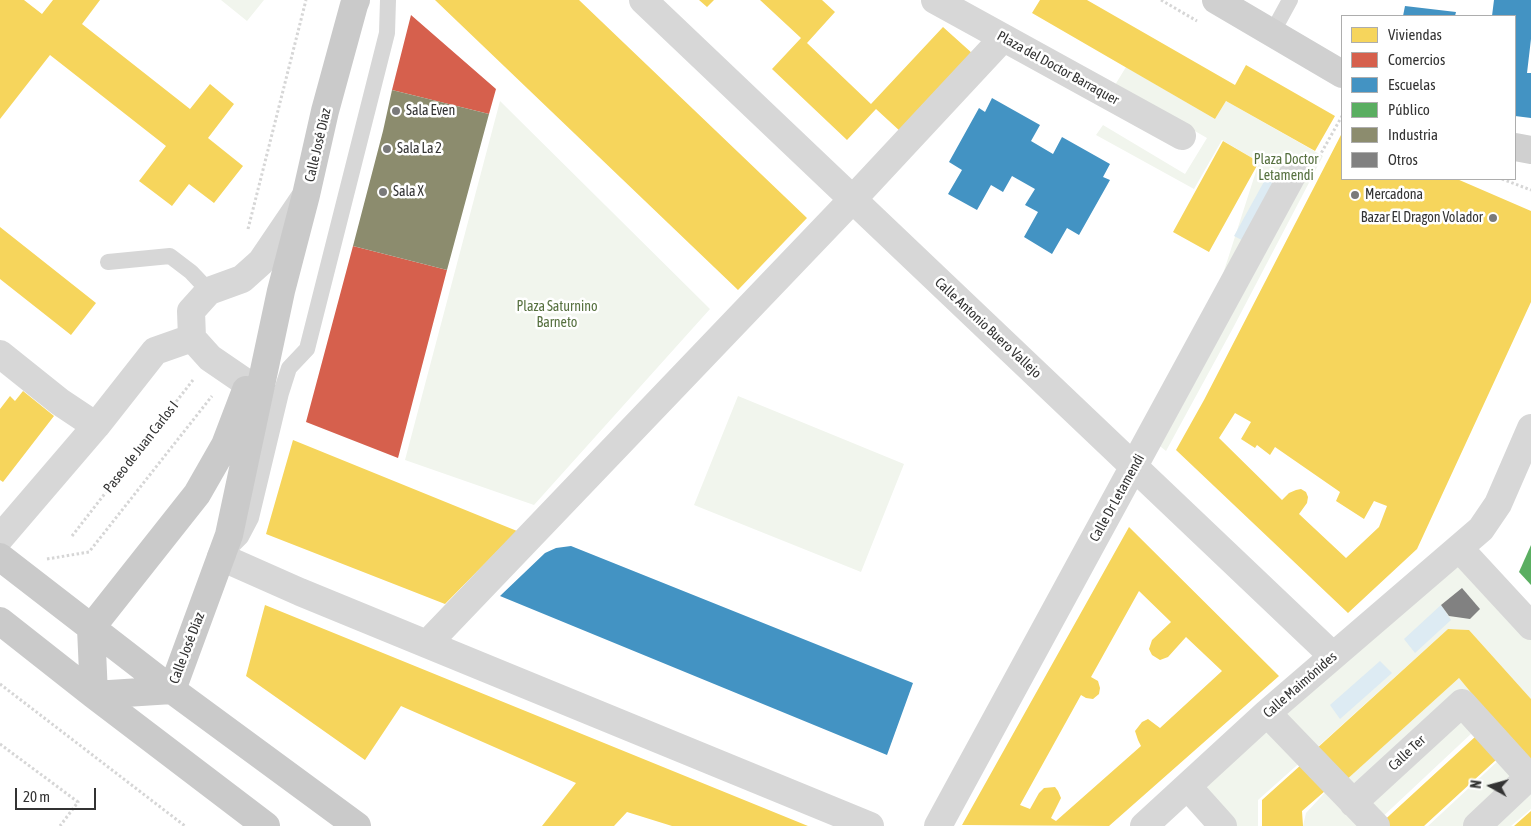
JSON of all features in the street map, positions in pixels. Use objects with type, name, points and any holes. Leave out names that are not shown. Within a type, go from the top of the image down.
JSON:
[{"type":"main road","name":"Calle José Díaz","points":[[94,695],[172,690],[229,535],[281,291],[325,111],[356,0]]},
{"type":"main road","name":"Calle José Díaz","points":[[90,628],[197,494],[225,445],[281,291]]},
{"type":"main road","points":[[0,557],[172,690],[357,826]]},
{"type":"main road","points":[[0,621],[266,826]]},
{"type":"main road","points":[[90,628],[94,695]]},
{"type":"street","name":"Calle Antonio Buero Vallejo","points":[[643,0],[1333,656]]},
{"type":"street","name":"Plaza del Doctor Barraquer","points":[[935,0],[1182,136]]},
{"type":"street","points":[[1216,0],[1341,73]]},
{"type":"street","points":[[428,643],[852,200],[1003,38]]},
{"type":"street","points":[[1516,147],[1531,150]]},
{"type":"street","name":"Calle Dr Letamendi","points":[[938,826],[1295,170]]},
{"type":"street","points":[[248,384],[210,358],[192,338],[191,311],[209,291],[242,279],[261,262],[306,195]]},
{"type":"street","points":[[0,538],[96,426],[155,351],[192,338]]},
{"type":"street","points":[[0,354],[60,402],[96,426]]},
{"type":"street","name":"Calle Maimónides","points":[[1144,826],[1267,713],[1481,529],[1498,504],[1531,428]]},
{"type":"street","points":[[1459,548],[1531,626]]},
{"type":"street","points":[[221,557],[300,592],[870,826]]},
{"type":"street","name":"Calle Ter","points":[[1353,803],[1462,702],[1530,778]]},
{"type":"street","points":[[1267,713],[1376,826]]},
{"type":"street","points":[[1477,826],[1530,778]]},
{"type":"street","points":[[1188,787],[1223,826]]},
{"type":"lane","points":[[221,557],[241,536],[251,518],[281,393],[289,368],[307,349],[387,33],[388,0]]},
{"type":"lane","points":[[1272,33],[1290,0]]},
{"type":"lane","points":[[108,262],[170,256],[209,291]]},
{"type":"path","points":[[247,233],[306,0]]},
{"type":"path","points":[[1295,170],[1312,169],[1341,118]]},
{"type":"path","points":[[1505,180],[1531,190]]},
{"type":"path","name":"Paseo de Juan Carlos I","points":[[72,536],[210,358]]},
{"type":"path","points":[[48,558],[89,552],[213,395],[209,392]]},
{"type":"path","points":[[0,684],[185,826]]},
{"type":"path","points":[[0,744],[78,802],[60,826]]},
{"type":"green space","points":[[221,0],[264,0],[247,21]]},
{"type":"green space","name":"Plaza Doctor Letamendi","points":[[1126,67],[1215,119],[1226,101],[1323,156],[1166,451],[1140,430],[1223,274],[1259,162],[1222,140],[1194,189],[1096,135],[1103,125],[1185,174],[1207,138],[1115,85]]},
{"type":"green space","name":"Plaza Saturnino Barneto","points":[[500,101],[710,309],[534,505],[405,460]]},
{"type":"green space","points":[[738,396],[904,464],[861,572],[694,505]]},
{"type":"green space","points":[[1456,561],[1531,639],[1531,699],[1469,630],[1448,629],[1312,752],[1272,713]]},
{"type":"green space","points":[[1459,678],[1531,760],[1528,776],[1473,826],[1428,826],[1500,759],[1473,732],[1377,822],[1338,787]]},
{"type":"green space","points":[[1267,719],[1304,759],[1258,800],[1258,826],[1229,826],[1193,788]]},
{"type":"green space","points":[[1331,786],[1369,826],[1303,826],[1306,813]]},
{"type":"green space","points":[[1531,787],[1531,809],[1511,826],[1484,826]]},
{"type":"shaded area","points":[[1266,178],[1288,189],[1257,248],[1234,236]]},
{"type":"shaded area","points":[[1441,605],[1451,620],[1415,653],[1404,639]]},
{"type":"shaded area","points":[[1380,661],[1392,673],[1340,719],[1330,705]]},
{"type":"building: Viviendas","points":[[0,0],[24,0],[42,14],[53,0],[100,0],[82,24],[190,109],[210,84],[234,104],[208,138],[243,166],[214,203],[189,184],[172,206],[139,181],[166,146],[50,55],[0,119]]},
{"type":"building: Viviendas","points":[[435,0],[579,0],[807,218],[738,290]]},
{"type":"building: Viviendas","points":[[699,0],[714,0],[707,7]]},
{"type":"building: Viviendas","points":[[760,0],[822,0],[835,12],[807,43],[871,104],[943,27],[973,54],[901,132],[876,109],[847,140],[772,69],[801,38]]},
{"type":"building: Viviendas","points":[[1040,0],[1087,0],[1235,85],[1246,65],[1335,116],[1315,151],[1226,101],[1215,119],[1032,13]]},
{"type":"building: Viviendas","points":[[1341,135],[1341,180],[1459,180],[1531,211],[1531,302],[1417,549],[1348,613],[1176,450],[1204,400]],"holes":[[[1235,413],[1251,422],[1241,439],[1255,448],[1257,445],[1270,455],[1275,447],[1340,492],[1336,501],[1364,519],[1374,501],[1387,506],[1379,527],[1346,558],[1299,514],[1307,503],[1308,497],[1306,492],[1301,489],[1296,490],[1289,493],[1282,500],[1219,438]]]},
{"type":"building: Viviendas","points":[[1223,141],[1259,162],[1209,252],[1173,232]]},
{"type":"building: Viviendas","points":[[0,227],[96,303],[71,335],[0,279]]},
{"type":"building: Viviendas","points":[[23,391],[54,416],[3,482],[0,480],[0,409],[10,396],[15,401]]},
{"type":"building: Viviendas","points":[[293,440],[517,531],[445,604],[266,534]]},
{"type":"building: Viviendas","points":[[1129,527],[1279,676],[1109,826],[962,825]],"holes":[[[1139,591],[1171,622],[1152,640],[1149,649],[1152,655],[1160,660],[1168,657],[1186,637],[1222,671],[1160,728],[1148,719],[1142,722],[1135,731],[1141,746],[1056,821],[1051,818],[1061,798],[1055,787],[1044,788],[1030,809],[1020,805],[1081,695],[1093,699],[1099,694],[1098,681],[1091,677]]]},
{"type":"building: Viviendas","points":[[265,605],[808,826],[672,826],[627,812],[614,826],[542,826],[576,783],[401,706],[365,760],[246,676]]},
{"type":"building: Viviendas","points":[[1448,629],[1469,630],[1531,699],[1531,765],[1459,678],[1344,782],[1315,750]]},
{"type":"building: Viviendas","points":[[1476,736],[1497,759],[1424,826],[1378,826]]},
{"type":"building: Viviendas","points":[[1302,764],[1325,791],[1302,811],[1303,826],[1262,826],[1262,800]]},
{"type":"building: Viviendas","points":[[1531,811],[1531,826],[1514,826]]},
{"type":"building: Comercios","points":[[411,15],[496,89],[489,114],[392,90]]},
{"type":"building: Comercios","points":[[353,246],[447,270],[398,458],[306,422]]},
{"type":"building: Escuelas","points":[[1494,0],[1531,0],[1531,39],[1527,73],[1531,73],[1531,118],[1516,116],[1516,15],[1492,15]]},
{"type":"building: Escuelas","points":[[1405,6],[1456,12],[1455,15],[1403,15]]},
{"type":"building: Escuelas","points":[[992,98],[1040,125],[1031,141],[1053,154],[1062,137],[1110,164],[1103,177],[1110,180],[1079,235],[1067,228],[1052,254],[1024,237],[1038,212],[1025,205],[1035,189],[1012,176],[1003,192],[991,185],[977,210],[948,194],[962,170],[949,162],[979,108],[985,112]]},
{"type":"building: Escuelas","points":[[571,546],[913,683],[887,755],[500,596],[545,553],[556,548]]},
{"type":"building: Público","points":[[1531,545],[1531,585],[1519,572]]},
{"type":"building: Industria","points":[[392,90],[489,114],[447,270],[353,246]]},
{"type":"building: Otros","points":[[1462,588],[1480,609],[1470,619],[1449,616],[1441,605]]},
{"type":"place","name":"Sala Even","points":[[396,111]]},
{"type":"place","name":"Sala La 2","points":[[387,149]]},
{"type":"place","name":"Sala X","points":[[383,192]]},
{"type":"place","name":"Mercadona","points":[[1355,195]]},
{"type":"place","name":"Bazar El Dragon Volador","points":[[1493,218]]}]
